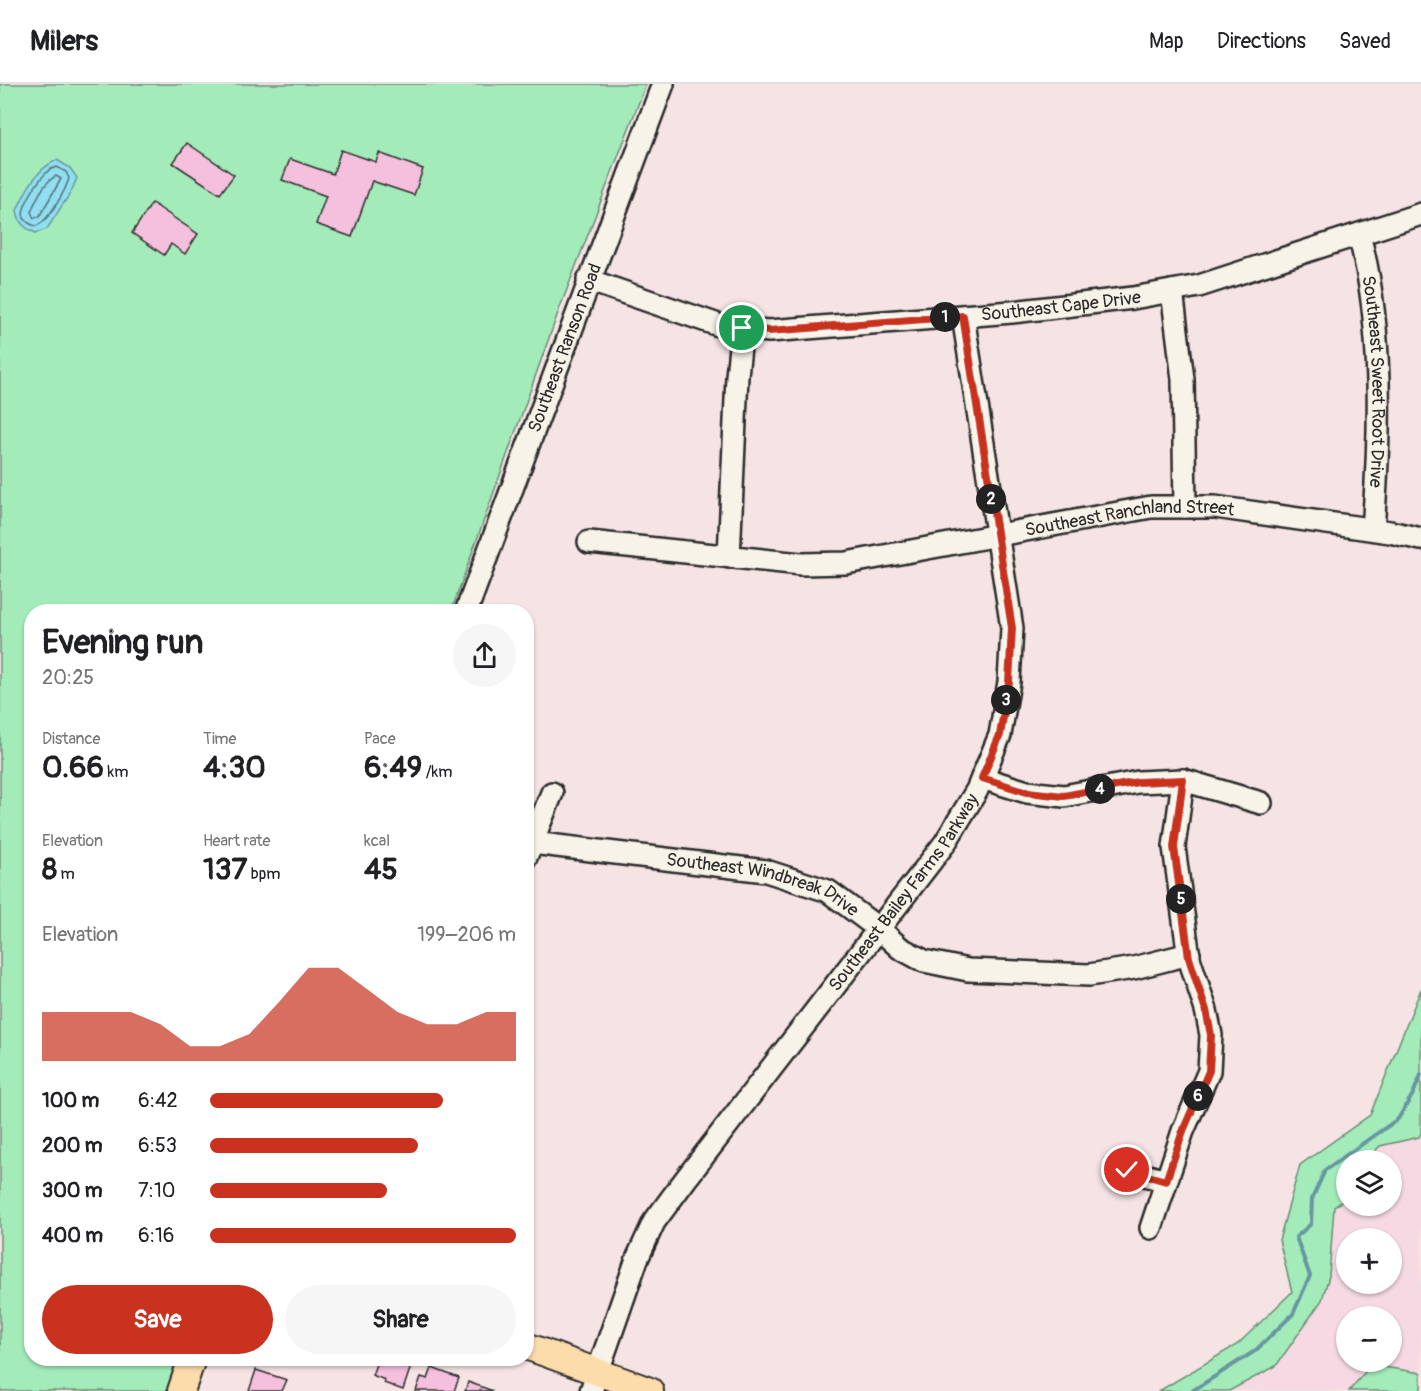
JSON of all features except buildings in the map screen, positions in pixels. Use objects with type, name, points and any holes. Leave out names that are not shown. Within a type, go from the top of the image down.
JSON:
[{"type":"main road","points":[[534,1350],[594,1381],[650,1391]]},
{"type":"main road","points":[[181,1391],[190,1366]]},
{"type":"street","name":"Southeast Ranson Road","points":[[469,604],[663,84]]},
{"type":"street","name":"Southeast Cape Drive","points":[[588,280],[724,327],[769,331],[963,316],[1111,301],[1199,286],[1421,214]]},
{"type":"street","name":"Southeast Sweet Root Drive","points":[[1359,235],[1368,270],[1376,351],[1378,461],[1372,529]]},
{"type":"street","points":[[1172,291],[1183,379],[1185,507]]},
{"type":"street","name":"Southeast Bailey Farms Parkway","points":[[594,1381],[637,1259],[654,1222],[945,843],[982,778],[1000,735],[1009,682],[1012,628],[963,316]]},
{"type":"street","points":[[729,556],[736,387],[742,328]]},
{"type":"street","name":"Southeast Ranchland Street","points":[[589,542],[801,564],[846,562],[1151,507],[1215,507],[1372,529],[1421,539]]},
{"type":"street","points":[[982,778],[1027,792],[1064,796],[1138,782],[1183,780],[1261,803]]},
{"type":"street","points":[[1151,1228],[1183,1131],[1209,1071],[1211,1035],[1189,954],[1174,847],[1183,780]]},
{"type":"street","points":[[534,838],[552,793]]},
{"type":"street","name":"Southeast Windbreak Drive","points":[[534,850],[766,871],[828,891],[879,929],[900,948],[924,961],[968,970],[1089,975],[1134,968],[1189,954]]},
{"type":"street","points":[[1127,1170],[1166,1181]]},
{"type":"shaded area","points":[[1421,1133],[1421,1391],[1229,1391],[1276,1366],[1329,1276],[1334,1206],[1336,1205],[1336,1216],[1402,1216],[1402,1150],[1376,1150],[1380,1146],[1419,1137]]},
{"type":"green space","points":[[0,84],[646,84],[559,310],[454,604],[24,604],[24,1366],[180,1366],[171,1391],[0,1391]]},
{"type":"green space","points":[[1421,989],[1421,1133],[1419,1137],[1380,1146],[1376,1150],[1336,1150],[1336,1206],[1334,1207],[1329,1276],[1322,1300],[1276,1366],[1229,1391],[1159,1391],[1238,1344],[1292,1292],[1279,1240],[1300,1165],[1370,1115]]},
{"type":"green space","points":[[1402,1370],[1421,1373],[1421,1391],[1349,1391],[1365,1372],[1402,1372]]},
{"type":"water","points":[[57,160],[70,168],[77,178],[71,192],[47,229],[36,233],[23,224],[17,210],[37,175]]},
{"type":"waterway","points":[[1192,1391],[1255,1351],[1293,1314],[1310,1276],[1296,1237],[1311,1224],[1312,1199],[1325,1170],[1398,1119],[1421,1075]]},
{"type":"route","points":[[742,328],[769,331],[963,316],[1012,628],[1009,682],[1000,735],[982,778],[1027,792],[1064,796],[1138,782],[1183,780],[1174,847],[1189,958],[1206,1010],[1211,1035],[1209,1071],[1183,1131],[1166,1181],[1127,1170]]}]
